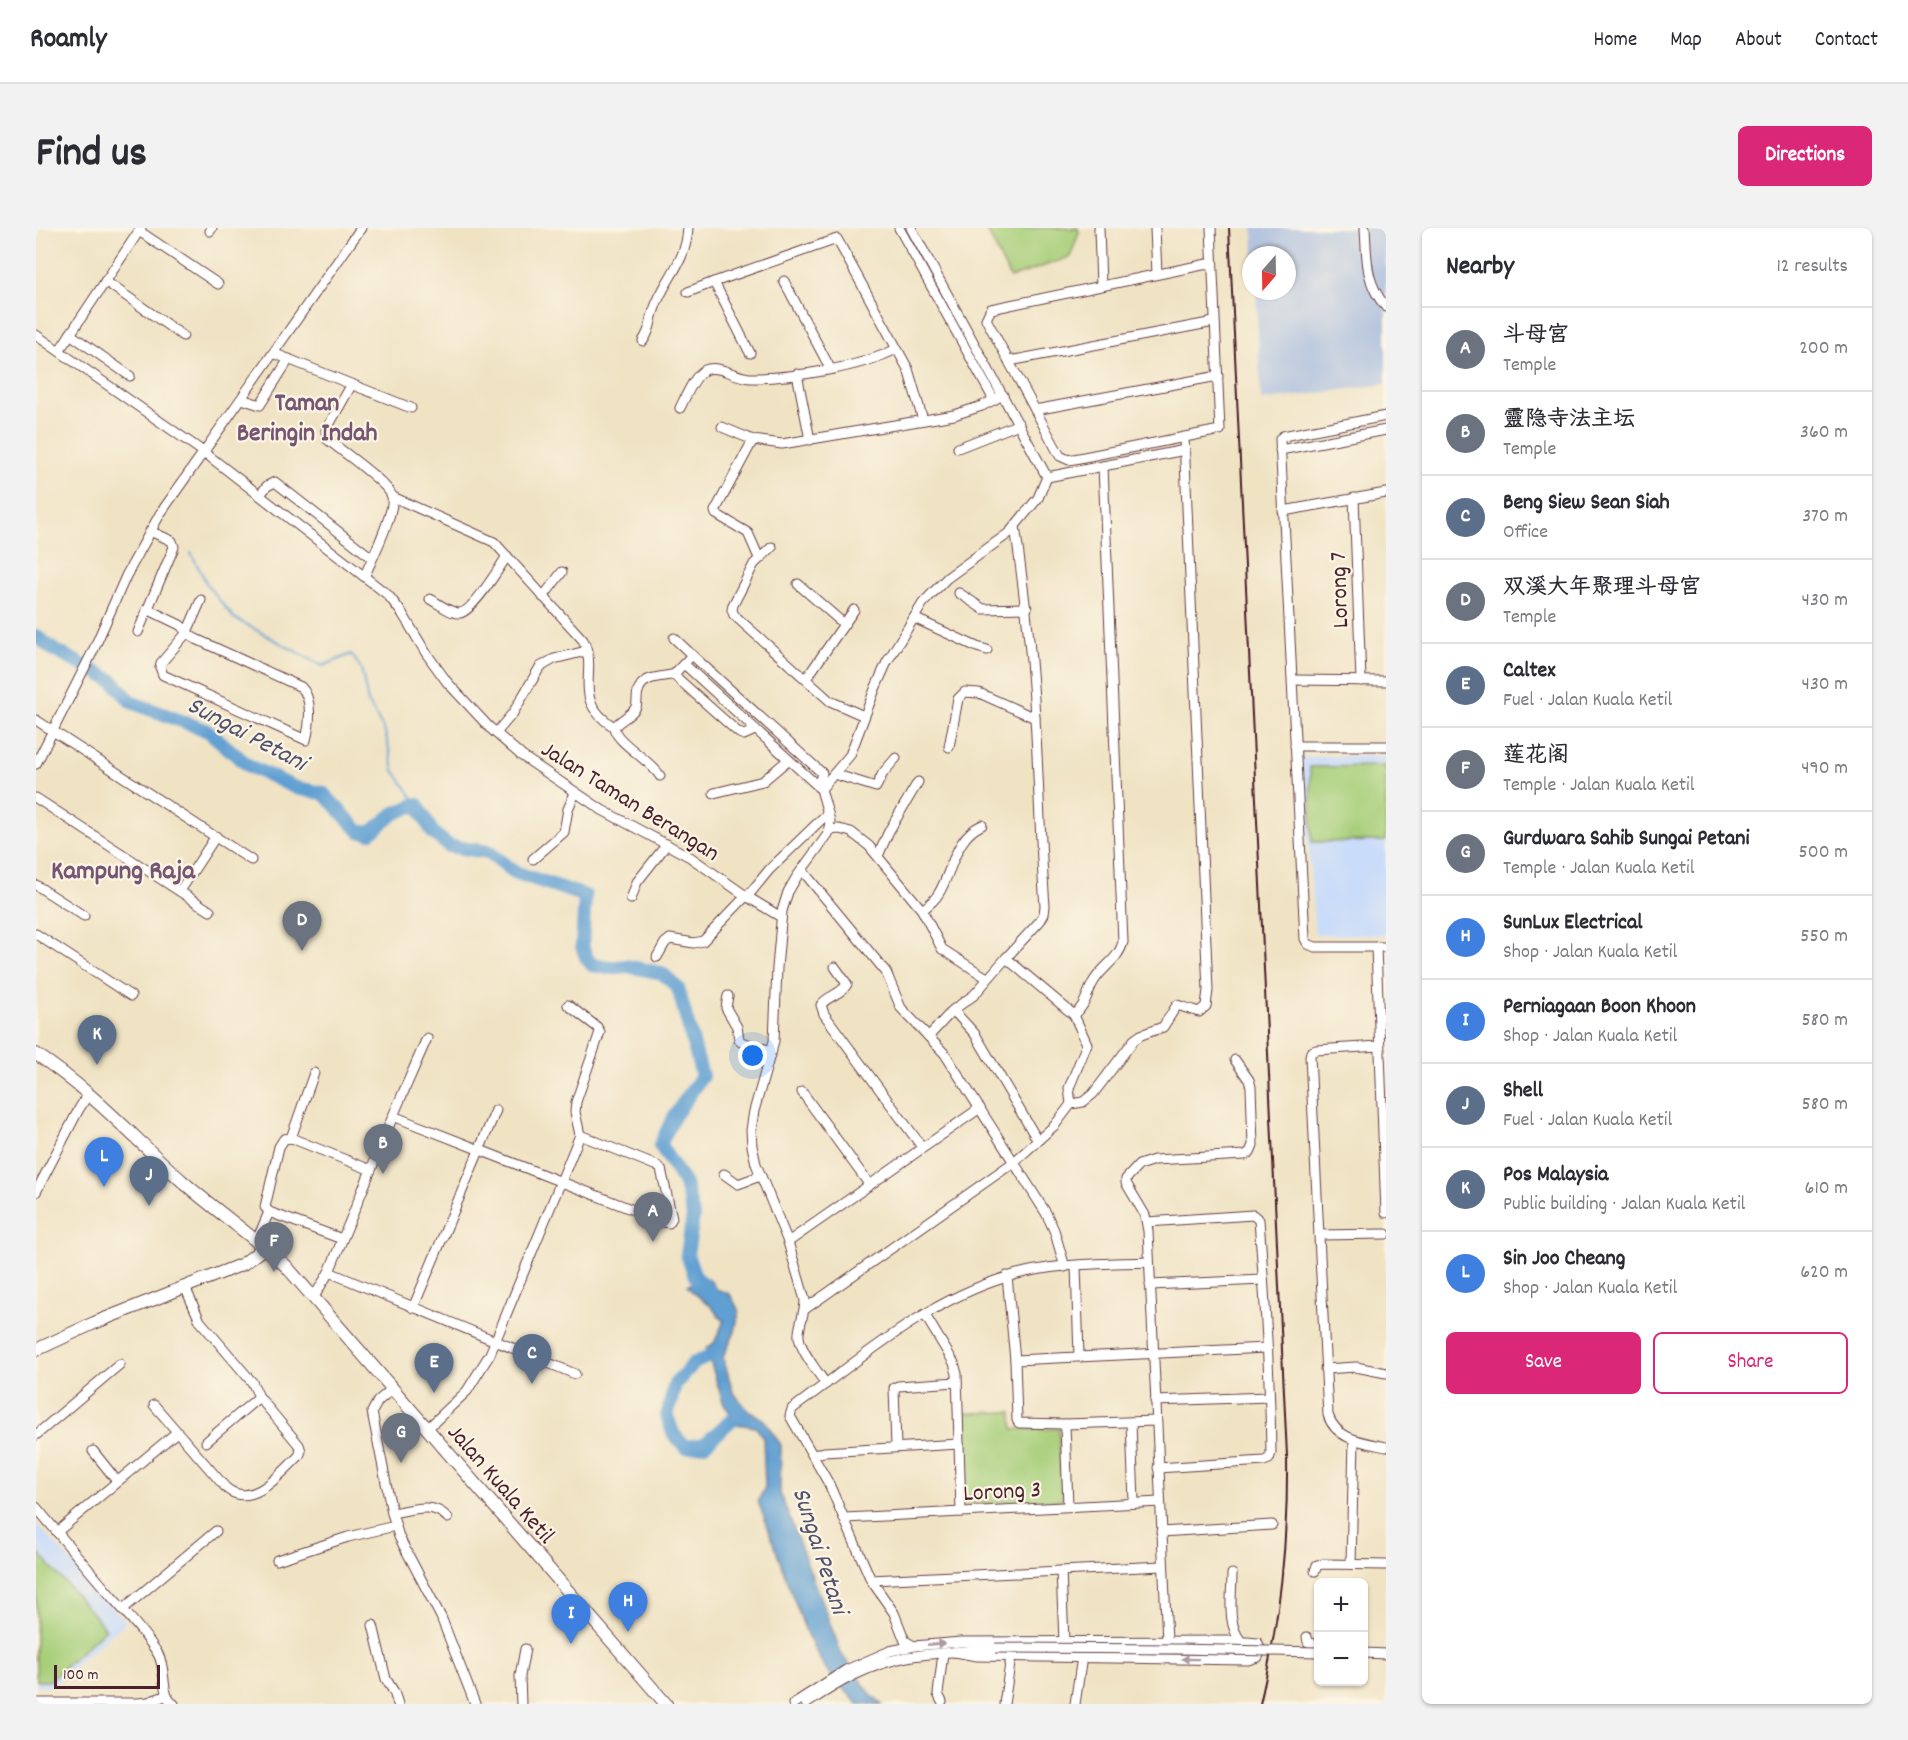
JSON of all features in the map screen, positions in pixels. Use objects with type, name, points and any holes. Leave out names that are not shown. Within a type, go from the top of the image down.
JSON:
[{"type":"main road","name":"Jalan Kuala Ketil","points":[[36,1054],[89,1093],[202,1198],[261,1243],[286,1266],[666,1704]]},
{"type":"main road","points":[[36,1350],[94,1323],[243,1264],[261,1243]]},
{"type":"street","points":[[36,764],[54,732],[126,576],[150,531],[361,228]]},
{"type":"street","points":[[643,341],[651,328],[655,307],[685,252],[688,228]]},
{"type":"street","points":[[899,228],[994,400]]},
{"type":"street","points":[[911,228],[1047,477]]},
{"type":"street","points":[[1099,228],[1101,286]]},
{"type":"street","points":[[1155,228],[1158,274]]},
{"type":"street","points":[[1211,228],[1220,430],[1069,460],[1060,456],[986,319],[991,309],[1212,263]]},
{"type":"street","points":[[1365,228],[1369,280],[1376,296],[1386,307]]},
{"type":"street","points":[[59,351],[140,229],[218,284]]},
{"type":"street","points":[[688,292],[837,239],[908,369],[923,420]]},
{"type":"street","points":[[105,281],[183,336]]},
{"type":"street","points":[[784,281],[830,368]]},
{"type":"street","points":[[714,282],[750,353]]},
{"type":"street","points":[[1009,361],[1214,322]]},
{"type":"street","points":[[70,334],[130,376]]},
{"type":"street","name":"Jalan Taman Berangan","points":[[36,335],[205,453],[365,575],[396,604],[441,674],[469,707],[522,756],[602,810],[667,844],[781,917]]},
{"type":"street","points":[[680,408],[699,375],[705,370],[715,369],[750,378],[797,374],[868,362],[896,349]]},
{"type":"street","points":[[273,353],[411,408]]},
{"type":"street","points":[[242,399],[260,405],[289,359]]},
{"type":"street","points":[[797,374],[810,440]]},
{"type":"street","points":[[1035,410],[1218,376]]},
{"type":"street","points":[[352,384],[326,429],[327,439],[386,486],[393,497],[494,542],[583,640],[590,700],[594,711],[614,727],[616,735],[650,763],[660,776]]},
{"type":"street","points":[[722,428],[753,440],[782,444],[968,412],[1003,395]]},
{"type":"street","points":[[1386,416],[1283,436],[1280,439],[1305,939],[1308,944],[1315,947],[1381,947],[1379,1046],[1386,1213]]},
{"type":"street","points":[[958,448],[1019,424]]},
{"type":"street","points":[[1280,450],[1386,430]]},
{"type":"street","points":[[805,1309],[1014,1162],[1055,1125],[1071,1104],[1088,1099],[1134,1040],[1163,1027],[1177,1005],[1200,1012],[1208,999],[1184,438]]},
{"type":"street","points":[[753,440],[715,511],[748,533],[759,558]]},
{"type":"street","points":[[1047,477],[1185,450]]},
{"type":"street","points":[[1074,1015],[1083,1006],[1100,973],[1118,955],[1123,942],[1103,466]]},
{"type":"street","points":[[820,788],[850,755],[874,688],[887,662],[932,592],[947,578],[1003,538],[1015,526],[1038,498],[1047,477]]},
{"type":"street","points":[[260,495],[267,486],[275,482],[372,558]]},
{"type":"street","points":[[1283,511],[1386,493]]},
{"type":"street","points":[[365,575],[391,514],[393,497]]},
{"type":"street","name":"Lorong 7","points":[[1354,498],[1362,681]]},
{"type":"street","points":[[929,1036],[953,1010],[974,995],[1044,914],[1035,718],[1027,608],[1015,526]]},
{"type":"street","points":[[138,632],[174,547],[172,541],[150,531]]},
{"type":"street","points":[[772,547],[750,570],[732,610],[734,615],[830,701],[864,716]]},
{"type":"street","points":[[430,599],[454,612],[465,611],[482,593],[507,556]]},
{"type":"street","points":[[543,597],[562,572]]},
{"type":"street","points":[[798,584],[844,624]]},
{"type":"street","points":[[959,593],[983,609],[1027,608]]},
{"type":"street","points":[[147,609],[174,622],[187,632],[196,639],[301,687],[308,697],[309,721],[306,740],[163,675],[160,671],[161,663],[187,632],[201,600]]},
{"type":"street","points":[[806,679],[854,610]]},
{"type":"street","points":[[914,618],[987,650]]},
{"type":"street","points":[[674,638],[822,773],[820,788],[828,813],[830,830],[788,892],[781,917],[774,1041],[754,1111],[751,1130],[752,1146],[760,1176],[789,1242],[805,1300],[799,1338],[826,1384]]},
{"type":"street","points":[[496,734],[513,713],[540,667],[554,659],[586,651]]},
{"type":"street","points":[[614,727],[636,706],[638,690],[642,684],[654,677],[675,674],[692,655]]},
{"type":"street","points":[[684,663],[820,788]]},
{"type":"street","points":[[675,674],[739,733],[744,735],[755,730]]},
{"type":"street","points":[[1293,680],[1386,681]]},
{"type":"street","points":[[950,747],[958,699],[965,692],[980,693],[1035,718]]},
{"type":"street","points":[[36,720],[251,860]]},
{"type":"street","points":[[1296,747],[1386,746]]},
{"type":"street","points":[[834,774],[876,787],[883,773],[896,759]]},
{"type":"street","points":[[714,793],[763,781],[788,760]]},
{"type":"street","points":[[878,856],[889,831],[918,782]]},
{"type":"street","points":[[533,859],[564,832],[568,809],[575,793]]},
{"type":"street","points":[[36,798],[210,911]]},
{"type":"street","points":[[657,957],[670,939],[694,944],[703,940],[747,897],[769,870],[828,813]]},
{"type":"street","points":[[922,910],[939,892],[963,840],[970,832],[982,825]]},
{"type":"street","points":[[830,830],[839,829],[859,837],[878,856],[922,910],[942,949],[987,978]]},
{"type":"street","points":[[180,891],[216,836]]},
{"type":"street","points":[[631,898],[637,882],[667,844]]},
{"type":"street","points":[[802,870],[886,972],[901,1008],[945,1053],[1054,1230],[1065,1267]]},
{"type":"street","points":[[36,885],[84,916]]},
{"type":"street","points":[[36,934],[131,996]]},
{"type":"street","points":[[1006,958],[1074,1015],[1087,1044],[1069,1088],[1071,1104]]},
{"type":"street","points":[[835,966],[846,984],[842,991],[823,1002],[821,1005],[824,1014],[921,1147]]},
{"type":"street","points":[[728,996],[726,1008],[737,1027],[741,1042],[772,1051]]},
{"type":"street","points":[[427,1429],[467,1391],[496,1342],[580,1135],[575,1112],[576,1102],[600,1032],[597,1027],[568,1005]]},
{"type":"street","points":[[953,1010],[975,1034],[1038,1141]]},
{"type":"street","points":[[314,1297],[329,1272],[427,1038]]},
{"type":"street","points":[[1379,1046],[1316,1050],[1311,1052],[1310,1056],[1328,1415],[1331,1424],[1343,1435],[1354,1440],[1386,1447]]},
{"type":"street","points":[[1167,1641],[1147,1222],[1126,1183],[1129,1174],[1139,1165],[1154,1160],[1245,1155],[1252,1149],[1249,1080],[1235,1060]]},
{"type":"street","points":[[291,1138],[314,1073]]},
{"type":"street","points":[[802,1092],[869,1184]]},
{"type":"street","points":[[36,1192],[89,1093]]},
{"type":"street","points":[[789,1242],[921,1147],[980,1108]]},
{"type":"street","points":[[413,1308],[496,1110]]},
{"type":"street","points":[[393,1116],[664,1222],[671,1221],[664,1174],[657,1166],[580,1135]]},
{"type":"street","points":[[342,1239],[269,1212],[265,1207],[279,1147],[284,1139],[291,1138],[371,1170]]},
{"type":"street","points":[[724,1174],[738,1184],[760,1176]]},
{"type":"street","points":[[261,1243],[269,1212]]},
{"type":"street","points":[[1147,1222],[1257,1216],[1269,1397],[1271,1453],[1269,1459],[1158,1468]]},
{"type":"street","points":[[1318,1235],[1386,1234]]},
{"type":"street","points":[[910,1643],[894,1613],[871,1580],[845,1518],[814,1455],[790,1416],[790,1412],[925,1315],[960,1296],[1007,1276],[1043,1269],[1148,1262]]},
{"type":"street","points":[[1076,1266],[1079,1356]]},
{"type":"street","points":[[329,1272],[575,1374]]},
{"type":"street","points":[[1007,1276],[1016,1360],[1017,1420],[1019,1423],[1156,1421]]},
{"type":"street","points":[[1150,1285],[1263,1280]]},
{"type":"street","points":[[154,1405],[230,1492],[242,1496],[255,1493],[299,1456],[301,1451],[299,1445],[259,1397],[252,1382],[200,1322],[185,1287]]},
{"type":"street","points":[[925,1315],[954,1363],[957,1382],[961,1512]]},
{"type":"street","points":[[1016,1360],[1266,1348]]},
{"type":"street","points":[[36,1435],[120,1364]]},
{"type":"street","points":[[1325,1369],[1356,1367],[1386,1373]]},
{"type":"street","points":[[896,1447],[894,1388],[957,1382]]},
{"type":"street","points":[[393,1388],[378,1401],[372,1412],[395,1526],[409,1560],[441,1617],[474,1704]]},
{"type":"street","points":[[206,1442],[259,1397]]},
{"type":"street","points":[[1155,1401],[1269,1397]]},
{"type":"street","points":[[1131,1422],[1134,1503]]},
{"type":"street","points":[[1065,1424],[1068,1506]]},
{"type":"street","points":[[57,1532],[177,1431]]},
{"type":"street","points":[[1351,1564],[1354,1440]]},
{"type":"street","points":[[814,1455],[824,1452],[959,1444]]},
{"type":"street","points":[[93,1450],[117,1480]]},
{"type":"street","name":"Lorong 3","points":[[845,1518],[1160,1502]]},
{"type":"street","points":[[392,1514],[425,1507],[442,1512],[448,1518]]},
{"type":"street","points":[[36,1508],[123,1609],[160,1659],[164,1670],[167,1701],[36,1703]]},
{"type":"street","points":[[1161,1532],[1272,1525]]},
{"type":"street","points":[[277,1560],[348,1537],[395,1526]]},
{"type":"street","points":[[123,1609],[216,1531]]},
{"type":"street","points":[[1315,1571],[1320,1564],[1386,1564]]},
{"type":"street","points":[[871,1580],[1163,1566]]},
{"type":"street","points":[[1061,1571],[1064,1641]]},
{"type":"street","points":[[1232,1574],[1233,1624],[1242,1642]]},
{"type":"street","points":[[373,1624],[386,1679],[398,1704]]},
{"type":"street","points":[[1222,1641],[1233,1624]]},
{"type":"street","points":[[1307,1637],[1308,1642],[1314,1644]]},
{"type":"street","points":[[807,1704],[890,1651],[910,1643],[1222,1641],[1260,1645],[1261,1651],[1258,1657],[1248,1660],[1011,1657],[977,1656],[954,1652]]},
{"type":"street","points":[[962,1642],[994,1648]]},
{"type":"street","points":[[793,1704],[832,1677],[873,1662],[943,1653],[994,1648],[1314,1652]]},
{"type":"street","points":[[1368,1648],[1386,1648]]},
{"type":"street","points":[[520,1704],[520,1676],[525,1649]]},
{"type":"street","points":[[942,1702],[938,1694],[943,1653]]},
{"type":"street","points":[[1368,1653],[1386,1654]]},
{"type":"street","points":[[1004,1704],[1011,1657]]},
{"type":"street","points":[[1075,1704],[1082,1657]]},
{"type":"shaded area","points":[[1253,228],[1386,228],[1386,384],[1261,401],[1256,300],[1296,300],[1296,246],[1254,246]]},
{"type":"shaded area","points":[[1386,756],[1386,935],[1315,935],[1302,757]]},
{"type":"shaded area","points":[[36,1523],[126,1622],[50,1687],[36,1687]]},
{"type":"green space","points":[[986,228],[1078,228],[1079,233],[1070,257],[1010,278]]},
{"type":"green space","points":[[1386,766],[1386,841],[1312,842],[1310,767]]},
{"type":"green space","points":[[1012,1412],[1013,1429],[1059,1429],[1062,1500],[964,1504],[961,1413]]},
{"type":"green space","points":[[36,1550],[106,1629],[49,1681],[36,1681]]},
{"type":"water","name":"Sungai Petani","points":[[709,1279],[716,1289],[730,1294],[739,1311],[735,1332],[723,1357],[733,1392],[747,1409],[764,1420],[781,1445],[780,1493],[842,1655],[872,1696],[882,1704],[858,1704],[826,1670],[807,1635],[758,1501],[765,1487],[763,1438],[756,1427],[737,1424],[723,1402],[706,1348],[714,1343],[724,1321],[687,1285]]},
{"type":"waterway","points":[[191,553],[208,586],[234,618],[323,666],[351,654],[361,668],[368,702],[385,732],[394,770],[417,804]]},
{"type":"waterway","name":"Sungai Petani","points":[[36,636],[54,650],[113,681],[131,702],[208,731],[249,766],[296,788],[323,793],[359,831],[370,833],[395,813],[417,804],[433,833],[449,846],[489,852],[514,872],[585,896],[582,946],[592,965],[608,968],[626,966],[662,973],[678,988],[702,1076],[673,1118],[660,1145],[685,1184],[693,1216],[687,1255],[695,1276],[712,1294]]},
{"type":"waterway","name":"Sungai Petani","points":[[716,1353],[694,1363],[675,1384],[667,1416],[673,1433],[685,1447],[705,1444],[741,1411]]},
{"type":"railway","points":[[1229,228],[1287,1456],[1286,1520],[1278,1611],[1260,1704]]},
{"type":"place","name":"双溪大年聚理斗母宫","points":[[302,951]]},
{"type":"place","name":"Pos Malaysia","points":[[97,1065]]},
{"type":"place","name":"靈隐寺法主坛","points":[[383,1174]]},
{"type":"place","name":"Sin Joo Cheang","points":[[104,1187]]},
{"type":"place","name":"Shell","points":[[149,1206]]},
{"type":"place","name":"斗母宫","points":[[653,1242]]},
{"type":"place","name":"莲花阁","points":[[274,1272]]},
{"type":"place","name":"Beng Siew Sean Siah","points":[[532,1384]]},
{"type":"place","name":"Caltex","points":[[434,1393]]},
{"type":"place","name":"Gurdwara Sahib Sungai Petani","points":[[401,1463]]},
{"type":"place","name":"SunLux Electrical","points":[[628,1632]]},
{"type":"place","name":"Perniagaan Boon Khoon","points":[[571,1644]]},
{"type":"district","name":"Taman Beringin Indah","points":[[307,416]]},
{"type":"district","name":"Kampung Raja","points":[[123,869]]}]
